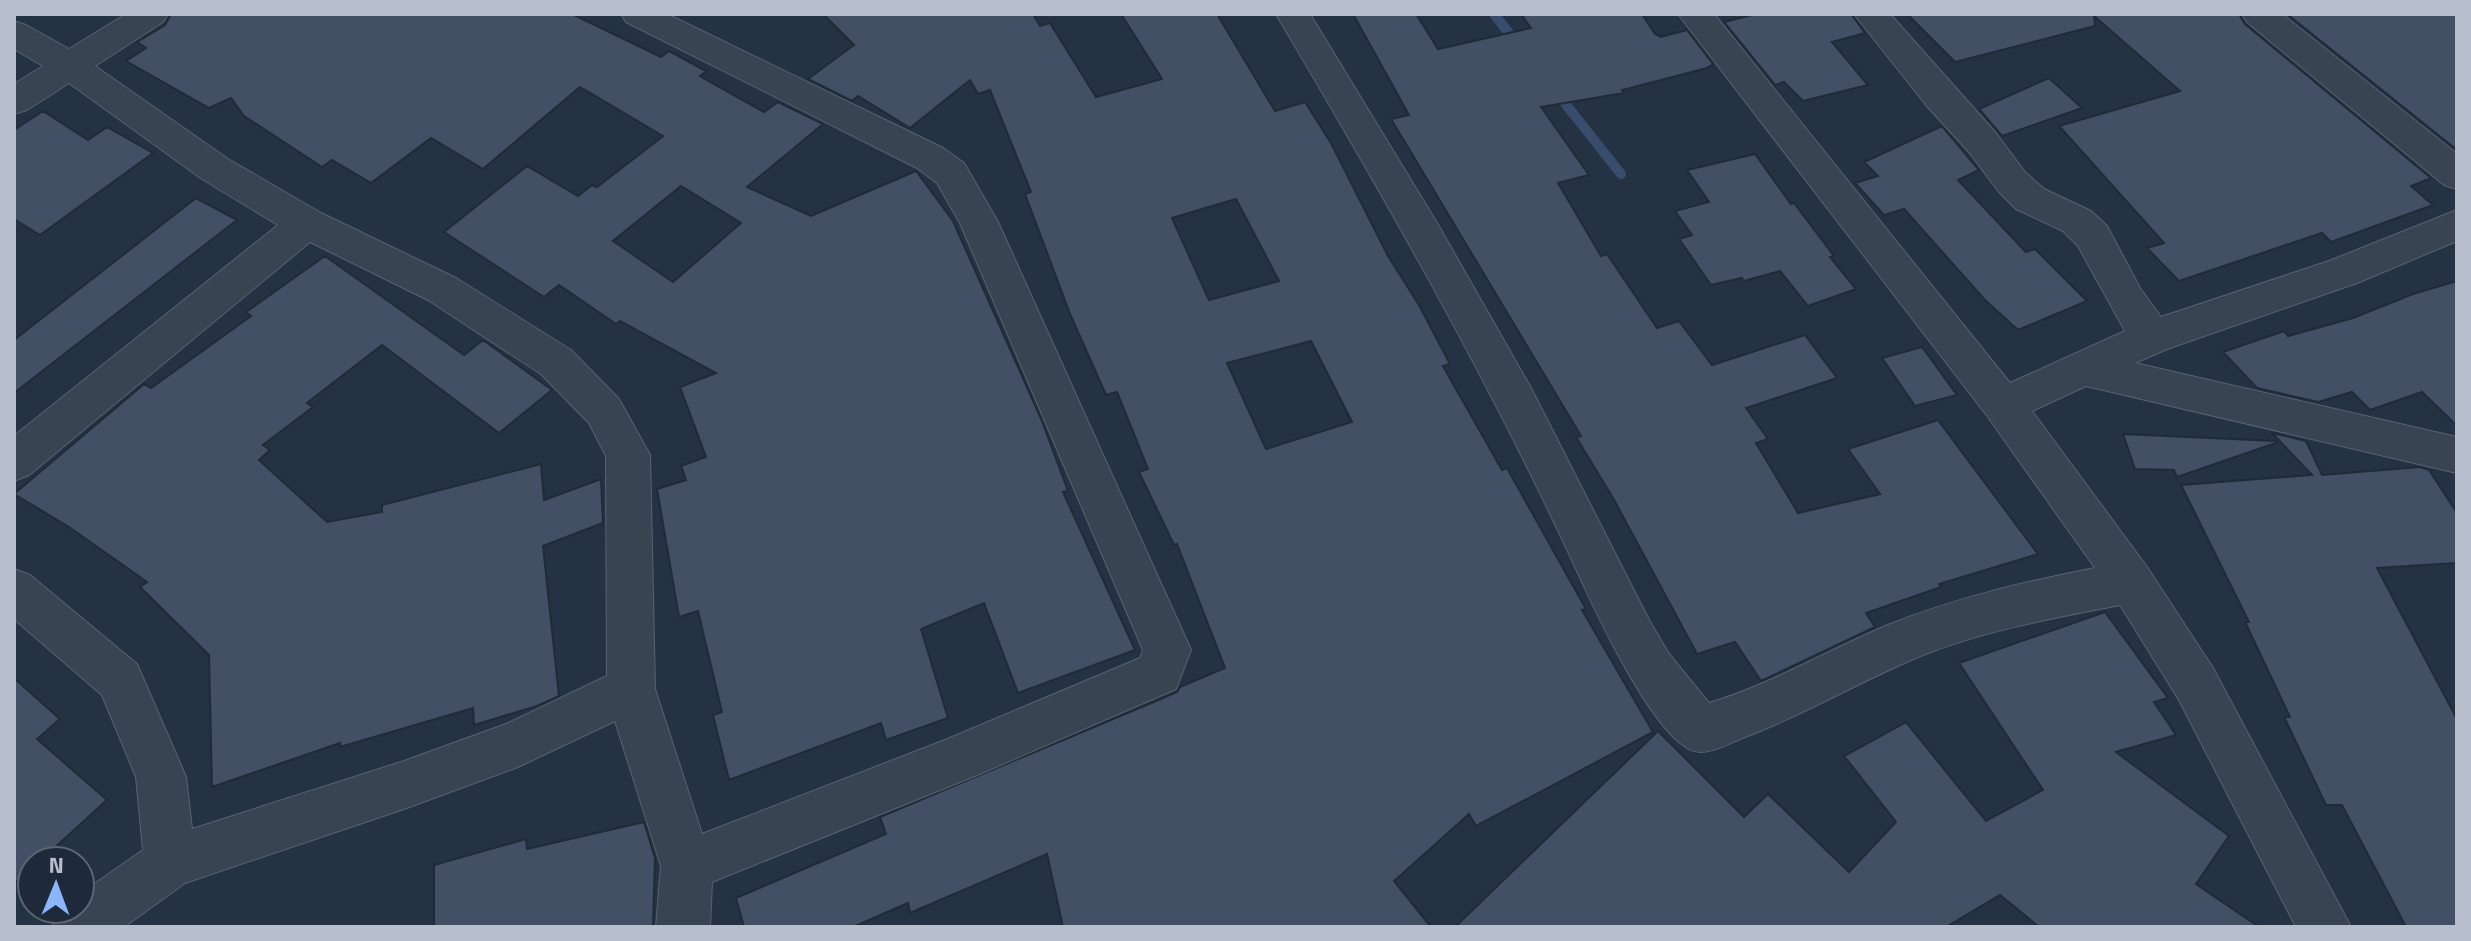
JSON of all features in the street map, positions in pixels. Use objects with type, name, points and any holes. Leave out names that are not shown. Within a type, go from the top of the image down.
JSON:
[{"type":"street","points":[[14,101],[151,14]]},
{"type":"street","points":[[638,14],[930,158],[951,173],[979,222],[1167,650],[1159,673],[957,759],[687,866]]},
{"type":"street","points":[[1293,14],[1361,125],[1546,457],[1629,626],[1672,702],[1700,729],[1737,719],[1908,639],[2029,603],[2131,582]]},
{"type":"street","points":[[1695,14],[2003,405],[2131,582],[2196,684],[2324,927]]},
{"type":"street","points":[[1871,14],[1982,142],[2012,182],[2030,199],[2077,221],[2093,236],[2126,299],[2152,337]]},
{"type":"street","points":[[2259,14],[2457,175]]},
{"type":"street","points":[[14,33],[70,66],[215,169],[307,223],[442,289],[556,362],[604,411],[628,455],[631,689],[687,866],[683,927]]},
{"type":"street","points":[[14,462],[307,223]]},
{"type":"street","points":[[2003,405],[2152,337],[2343,272],[2457,225]]},
{"type":"street","points":[[2082,368],[2457,455]]},
{"type":"street","points":[[14,590],[120,680],[161,777],[170,862]]},
{"type":"street","points":[[79,927],[170,862],[404,785],[518,743],[631,689]]},
{"type":"building","points":[[171,14],[572,14],[661,57],[669,51],[706,71],[700,76],[764,112],[778,102],[823,124],[747,187],[811,216],[916,171],[953,221],[1042,421],[1068,491],[1063,492],[1135,650],[1018,693],[984,603],[921,629],[948,718],[886,740],[881,723],[729,780],[713,715],[722,712],[698,611],[679,617],[657,489],[686,480],[681,466],[706,457],[680,387],[716,373],[620,321],[616,324],[559,285],[544,297],[444,232],[527,166],[578,196],[592,185],[597,187],[663,136],[580,87],[483,169],[431,138],[371,183],[332,160],[322,167],[244,116],[231,98],[209,108],[126,61],[146,48],[137,42],[165,25]],"holes":[[[681,186],[741,223],[673,282],[613,241]]]},
{"type":"building","points":[[823,14],[1033,14],[1040,26],[1050,23],[1096,97],[1162,79],[1121,14],[1217,14],[1275,111],[1305,102],[1331,143],[1388,256],[1419,305],[1450,364],[1443,366],[1502,470],[1507,468],[1586,609],[1582,610],[1653,732],[1476,826],[1469,814],[1394,881],[1431,927],[1063,927],[1047,854],[910,913],[908,903],[853,927],[744,927],[736,898],[886,834],[880,817],[1177,692],[1180,687],[1225,668],[1177,544],[1174,545],[1139,472],[1148,469],[1117,392],[1106,395],[1070,314],[1025,194],[1031,192],[990,90],[978,94],[970,80],[910,128],[858,96],[852,101],[808,79],[854,45]],"holes":[[[1236,199],[1279,281],[1209,300],[1172,218]],[[1311,341],[1352,422],[1266,449],[1227,363]]]},
{"type":"building","points":[[1353,14],[1416,14],[1438,49],[1531,28],[1521,14],[1642,14],[1655,34],[1661,37],[1687,30],[1713,64],[1707,68],[1622,90],[1624,93],[1541,107],[1589,175],[1558,183],[1601,256],[1607,254],[1657,328],[1679,321],[1712,365],[1805,335],[1837,378],[1746,408],[1768,439],[1756,443],[1798,513],[1880,494],[1848,449],[1938,420],[2038,554],[1939,584],[1941,587],[1866,613],[1875,627],[1761,681],[1735,642],[1697,654],[1613,498],[1576,437],[1581,436],[1391,119],[1409,115]]},
{"type":"building","points":[[1756,14],[1851,14],[1865,33],[1832,42],[1868,85],[1803,101],[1784,82],[1775,85],[1724,22]]},
{"type":"building","points":[[1907,14],[2239,14],[2245,24],[2431,178],[2411,186],[2433,205],[2331,242],[2322,233],[2179,281],[2147,248],[2164,243],[2059,126],[2180,91],[2094,16],[2095,26],[1955,62]]},
{"type":"building","points":[[2287,14],[2457,14],[2457,150]]},
{"type":"building","points":[[2049,78],[2082,108],[2002,136],[1979,109]]},
{"type":"building","points":[[43,111],[88,140],[107,127],[153,153],[40,235],[14,219],[14,130]]},
{"type":"building","points":[[1942,126],[1979,170],[1958,180],[2026,252],[2035,249],[2087,301],[2018,330],[1985,300],[1904,209],[1884,215],[1855,183],[1878,176],[1864,162]]},
{"type":"building","points":[[1755,154],[1856,289],[1808,306],[1780,271],[1744,281],[1742,278],[1711,285],[1679,239],[1692,235],[1675,211],[1709,202],[1687,170]]},
{"type":"building","points":[[196,198],[237,220],[14,393],[14,340]]},
{"type":"building","points":[[325,256],[464,355],[483,340],[552,390],[499,433],[382,345],[307,403],[313,407],[263,445],[270,450],[259,460],[327,522],[382,512],[382,505],[541,464],[544,500],[601,479],[603,523],[543,546],[559,696],[474,725],[473,708],[340,747],[340,743],[212,787],[209,655],[140,587],[147,582],[69,527],[14,494],[144,384],[151,388],[251,316],[246,312]]},
{"type":"building","points":[[2457,281],[2457,426],[2422,392],[2370,410],[2352,392],[2318,402],[2257,388],[2223,352],[2284,331],[2288,336],[2353,318],[2413,294]]},
{"type":"building","points":[[1922,347],[1957,395],[1915,406],[1882,358]]},
{"type":"building","points":[[2272,433],[2306,441],[2322,475],[2420,467],[2429,470],[2457,513],[2457,563],[2377,568],[2457,719],[2457,927],[2406,927],[2342,805],[2326,805],[2284,717],[2290,717],[2245,622],[2249,622],[2181,485],[2312,475]]},
{"type":"building","points":[[2123,434],[2276,443],[2177,477],[2174,470],[2135,469]]},
{"type":"building","points":[[2105,612],[2168,698],[2154,702],[2176,735],[2116,752],[2229,836],[2196,884],[2259,927],[2039,927],[2000,895],[1946,927],[1455,927],[1658,731],[1744,817],[1768,794],[1849,872],[1896,822],[1844,756],[1906,722],[1986,821],[2043,790],[1959,663]]},
{"type":"building","points":[[14,678],[60,719],[37,739],[107,800],[58,845],[16,845],[14,884]]},
{"type":"building","points":[[644,822],[655,858],[653,927],[434,927],[434,865],[526,839],[527,849]]},
{"type":"waterway","points":[[1494,14],[1519,46]]},
{"type":"waterway","points":[[1556,92],[1621,174]]}]
